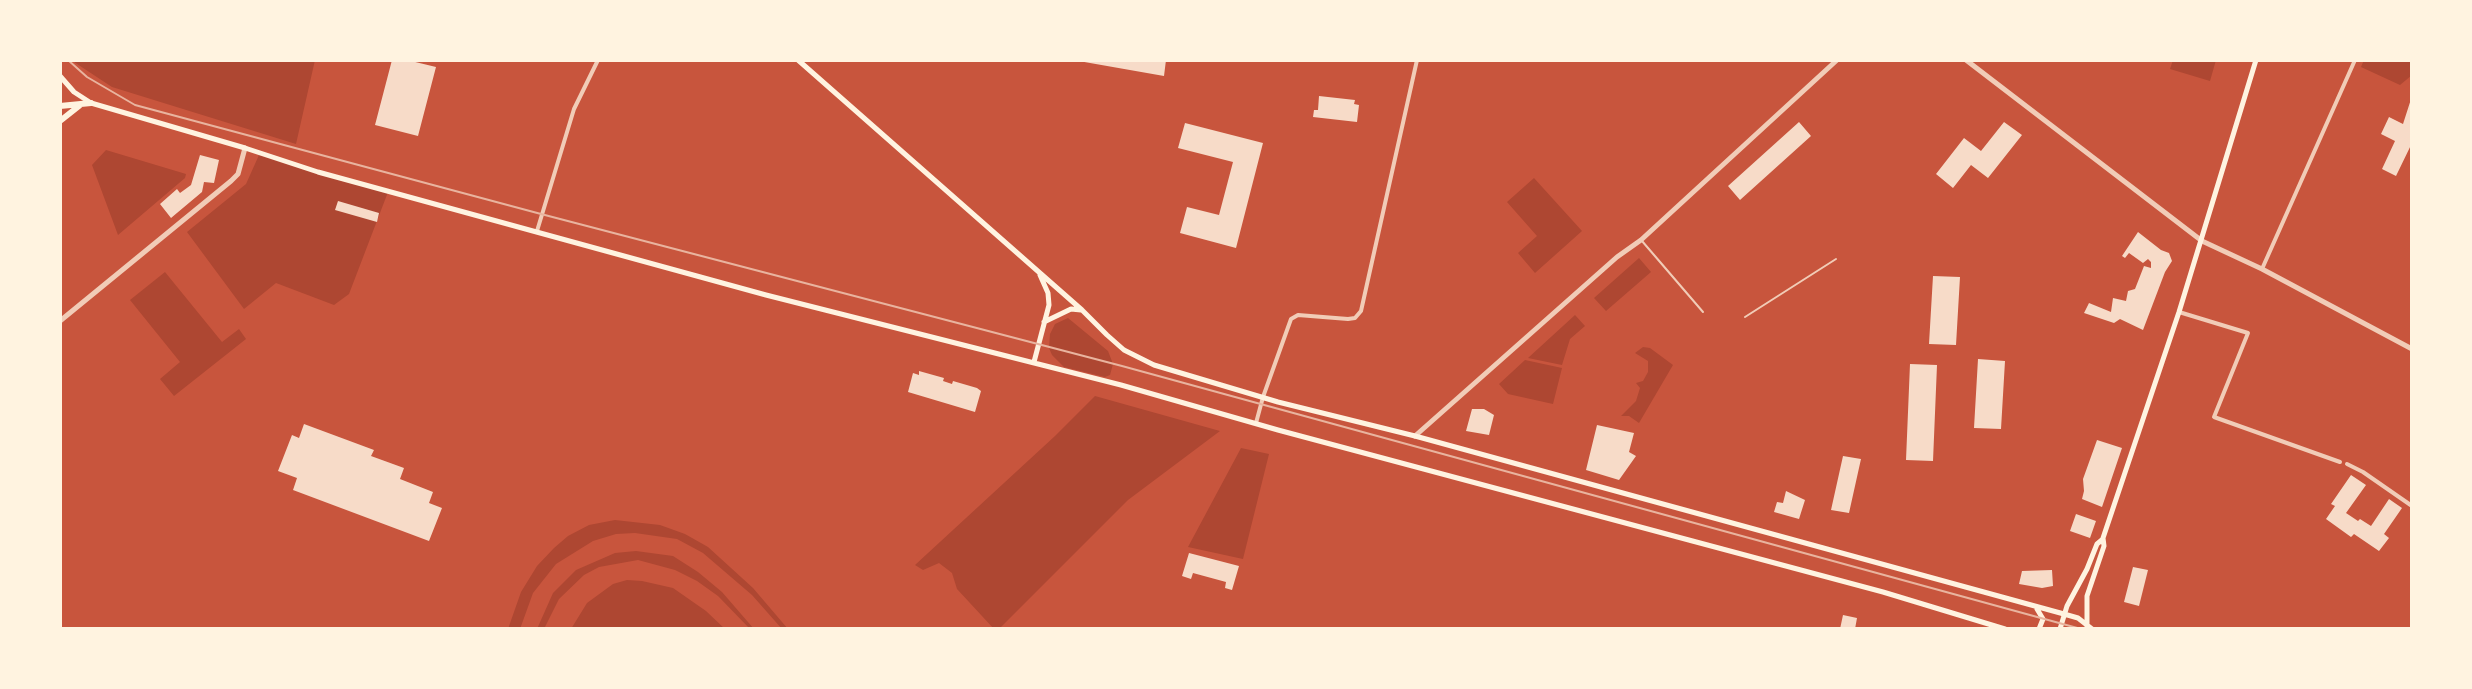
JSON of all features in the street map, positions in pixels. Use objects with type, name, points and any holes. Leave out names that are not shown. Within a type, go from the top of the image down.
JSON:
[{"type":"main road","points":[[798,60],[1124,350],[1154,365],[2064,614],[2089,627]]},
{"type":"main road","points":[[2089,627],[2087,596],[2104,546],[2103,538],[2202,241],[2256,60]]},
{"type":"main road","points":[[60,76],[87,103]]},
{"type":"main road","points":[[60,121],[87,103]]},
{"type":"main road","points":[[60,106],[87,103],[318,172],[766,295],[1034,362],[1883,592],[2005,629]]},
{"type":"main road","points":[[1034,362],[1049,305],[1040,273]]},
{"type":"main road","points":[[1044,322],[1071,309],[1082,310]]},
{"type":"main road","points":[[2060,629],[2097,544],[2103,538]]},
{"type":"main road","points":[[2036,608],[2043,619],[2039,629]]},
{"type":"street","points":[[537,231],[574,109],[598,60]]},
{"type":"street","points":[[1256,423],[1288,323],[1293,317],[1348,319],[1355,318],[1361,311],[1417,60]]},
{"type":"street","points":[[1415,436],[1617,257],[1641,240],[1837,60]]},
{"type":"street","points":[[1966,60],[2202,241],[2262,269],[2412,349]]},
{"type":"street","points":[[2262,269],[2355,60]]},
{"type":"street","points":[[60,321],[231,181],[238,174],[245,148]]},
{"type":"street","points":[[2179,312],[2248,333],[2214,417],[2344,463],[2363,472],[2412,506]]},
{"type":"lane","points":[[1641,240],[1703,312]]},
{"type":"lane","points":[[1745,317],[1836,259]]},
{"type":"shaded area","points":[[71,60],[315,60],[296,144],[112,87]]},
{"type":"shaded area","points":[[2173,60],[2216,60],[2210,81],[2170,69]]},
{"type":"shaded area","points":[[2364,60],[2412,60],[2412,75],[2400,85],[2361,67]]},
{"type":"shaded area","points":[[106,150],[186,174],[118,235],[92,165]]},
{"type":"shaded area","points":[[259,155],[388,192],[349,294],[334,305],[276,283],[244,309],[187,232],[246,184]]},
{"type":"shaded area","points":[[1534,178],[1582,231],[1535,273],[1518,253],[1537,236],[1507,202]]},
{"type":"shaded area","points":[[1639,258],[1651,272],[1606,311],[1594,298]]},
{"type":"shaded area","points":[[165,272],[222,342],[239,329],[246,339],[174,396],[160,379],[180,362],[130,300]]},
{"type":"shaded area","points":[[1575,315],[1585,326],[1570,339],[1562,365],[1528,358]]},
{"type":"shaded area","points":[[1068,318],[1108,351],[1113,364],[1110,375],[1105,377],[1064,367],[1052,355],[1050,334],[1055,324]]},
{"type":"shaded area","points":[[1643,347],[1650,348],[1673,365],[1639,423],[1629,416],[1621,416],[1636,401],[1640,388],[1636,383],[1643,381],[1648,372],[1648,361],[1635,353]]},
{"type":"shaded area","points":[[1525,360],[1562,368],[1553,404],[1508,394],[1499,384]]},
{"type":"shaded area","points":[[1095,396],[1220,431],[1128,500],[999,629],[994,629],[957,589],[952,573],[939,563],[923,570],[915,565]]},
{"type":"shaded area","points":[[1241,448],[1269,454],[1243,559],[1188,547]]},
{"type":"shaded area","points":[[615,520],[660,525],[708,547],[753,588],[788,629],[782,629],[752,595],[703,553],[677,539],[635,533],[616,534],[593,541],[556,564],[533,593],[520,629],[508,629],[521,592],[537,566],[554,548],[589,525]]},
{"type":"shaded area","points":[[636,551],[673,556],[698,572],[722,592],[754,629],[750,629],[718,596],[697,581],[675,570],[638,560],[599,567],[584,575],[559,599],[544,629],[537,629],[553,593],[576,570],[615,553]]},
{"type":"shaded area","points":[[627,580],[673,588],[725,629],[571,629],[587,603],[613,584]]},
{"type":"building","points":[[392,60],[436,67],[418,136],[375,125]]},
{"type":"building","points":[[1073,60],[1166,60],[1164,76]]},
{"type":"building","points":[[1319,96],[1355,100],[1354,104],[1359,105],[1357,122],[1313,117],[1314,110],[1318,110]]},
{"type":"building","points":[[2412,96],[2412,143],[2396,176],[2382,169],[2395,141],[2381,134],[2389,117],[2403,124]]},
{"type":"building","points":[[1799,122],[1811,136],[1740,200],[1728,186]]},
{"type":"building","points":[[2004,122],[2022,135],[1988,178],[1971,165],[1953,188],[1936,174],[1964,138],[1981,151]]},
{"type":"building","points":[[1185,123],[1263,143],[1236,248],[1180,233],[1187,207],[1219,215],[1233,162],[1178,148]]},
{"type":"building","points":[[200,155],[219,160],[214,183],[204,182],[202,192],[171,218],[160,204],[177,189],[180,193],[191,185]]},
{"type":"building","points":[[338,201],[379,213],[377,222],[335,210]]},
{"type":"building","points":[[2138,232],[2169,253],[2172,261],[2143,330],[2120,319],[2114,323],[2084,313],[2089,303],[2111,312],[2113,298],[2126,301],[2128,291],[2135,289],[2144,266],[2151,268],[2148,259],[2143,263],[2129,253],[2125,258],[2122,256]]},
{"type":"building","points":[[1933,276],[1960,277],[1956,345],[1929,344]]},
{"type":"building","points":[[1978,359],[2005,361],[2001,429],[1974,428]]},
{"type":"building","points":[[1910,364],[1937,365],[1933,461],[1906,460]]},
{"type":"building","points":[[919,371],[944,378],[943,381],[952,384],[953,381],[977,388],[981,391],[975,412],[908,392],[913,373],[919,375]]},
{"type":"building","points":[[1472,409],[1484,409],[1494,415],[1489,435],[1466,431]]},
{"type":"building","points":[[304,424],[374,450],[371,456],[404,468],[400,479],[433,492],[429,503],[442,508],[429,541],[293,490],[297,478],[278,471],[292,435],[299,438]]},
{"type":"building","points":[[1597,425],[1634,433],[1629,452],[1636,456],[1619,480],[1586,470]]},
{"type":"building","points":[[2097,440],[2122,448],[2102,507],[2082,499],[2083,479]]},
{"type":"building","points":[[1843,456],[1861,459],[1849,513],[1831,510]]},
{"type":"building","points":[[2351,475],[2366,485],[2346,513],[2358,521],[2360,519],[2371,526],[2389,499],[2402,508],[2384,534],[2389,538],[2379,551],[2354,534],[2351,537],[2326,519],[2335,506],[2331,504]]},
{"type":"building","points":[[1786,491],[1805,500],[1799,519],[1774,512],[1777,502],[1783,503]]},
{"type":"building","points":[[2076,514],[2096,521],[2090,538],[2070,531]]},
{"type":"building","points":[[1189,553],[1239,566],[1232,590],[1225,588],[1226,582],[1193,573],[1191,579],[1182,576]]},
{"type":"building","points":[[2133,567],[2148,570],[2139,606],[2124,602]]},
{"type":"building","points":[[2052,570],[2053,586],[2042,588],[2019,584],[2022,571]]},
{"type":"building","points":[[1843,615],[1857,618],[1855,629],[1840,629]]},
{"type":"tram line","points":[[68,60],[87,77],[135,105],[1122,366],[2081,629]]}]
